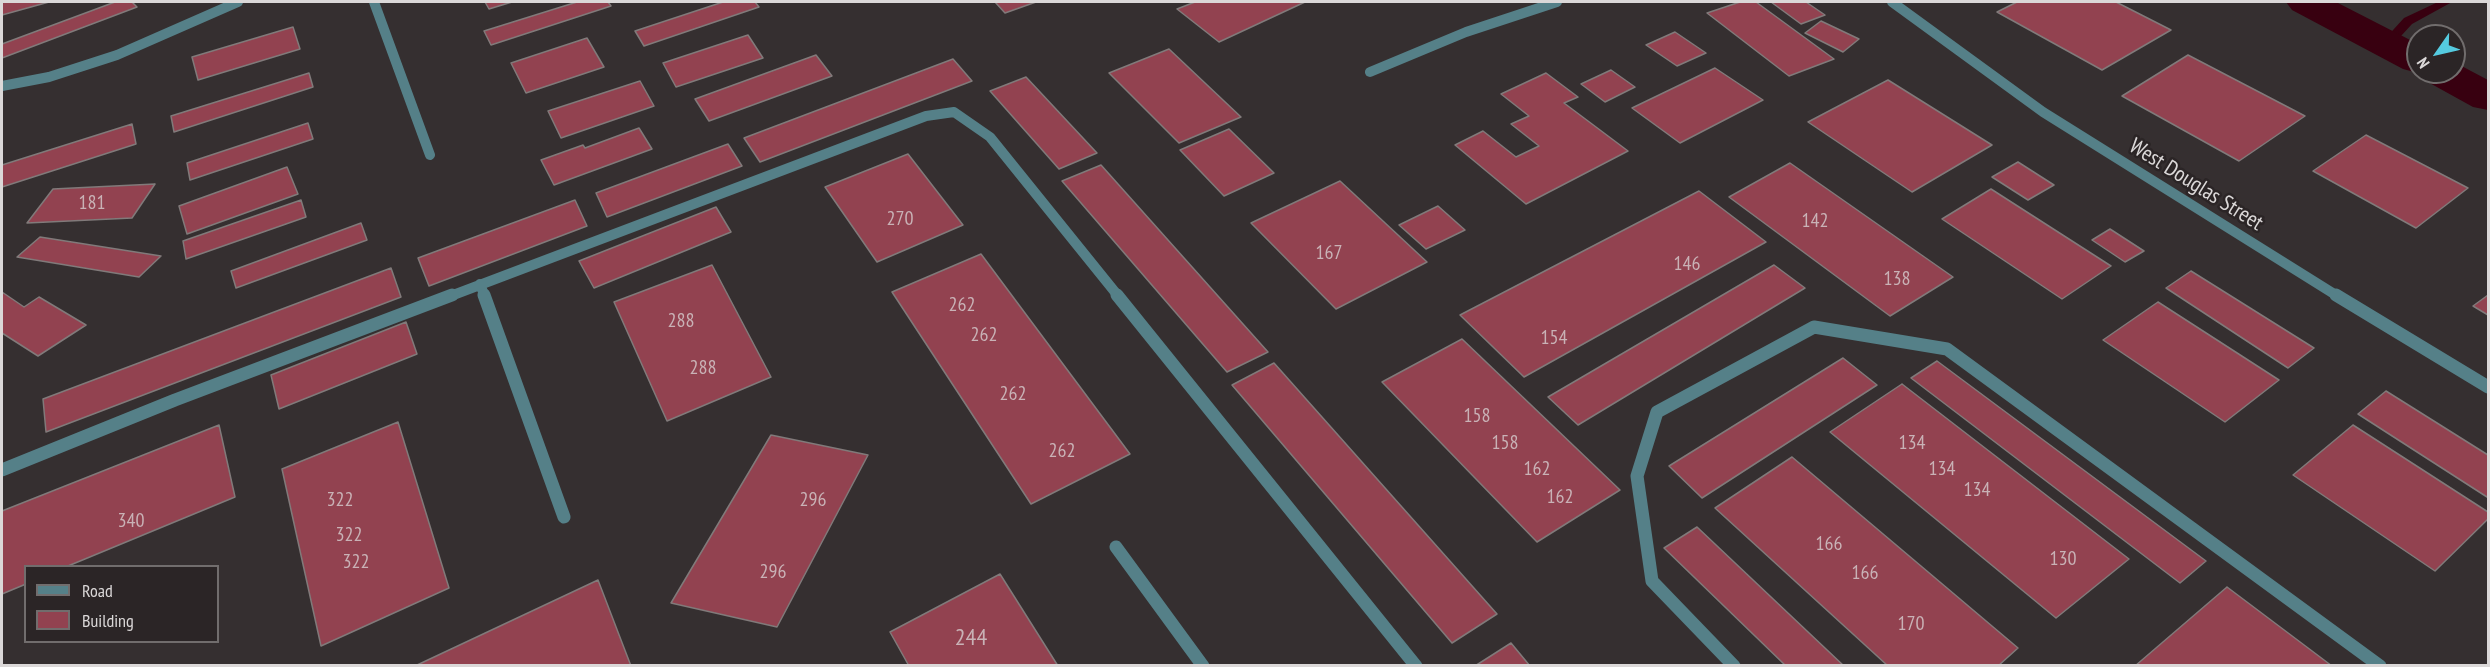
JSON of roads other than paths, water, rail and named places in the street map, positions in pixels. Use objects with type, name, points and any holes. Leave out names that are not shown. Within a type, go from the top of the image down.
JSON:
[{"type":"street","points":[[2,86],[49,77],[117,55],[238,2]]},
{"type":"street","points":[[374,2],[430,155]]},
{"type":"street","points":[[1370,72],[1466,32],[1557,2]]},
{"type":"street","name":"West Douglas Street","points":[[1892,2],[2043,112],[2273,257],[2488,387]]},
{"type":"street","points":[[2,470],[175,400],[926,116],[954,112],[990,137],[1416,666]]},
{"type":"street","points":[[480,284],[564,518]]},
{"type":"street","points":[[1734,666],[1652,581],[1637,476],[1657,412],[1814,327],[1947,349],[2380,666]]},
{"type":"street","points":[[1116,547],[1203,666]]},
{"type":"waterway","points":[[2306,2],[2406,54]]},
{"type":"waterway","points":[[2387,44],[2408,21],[2446,2]]},
{"type":"waterway","points":[[2464,84],[2488,97]]}]
